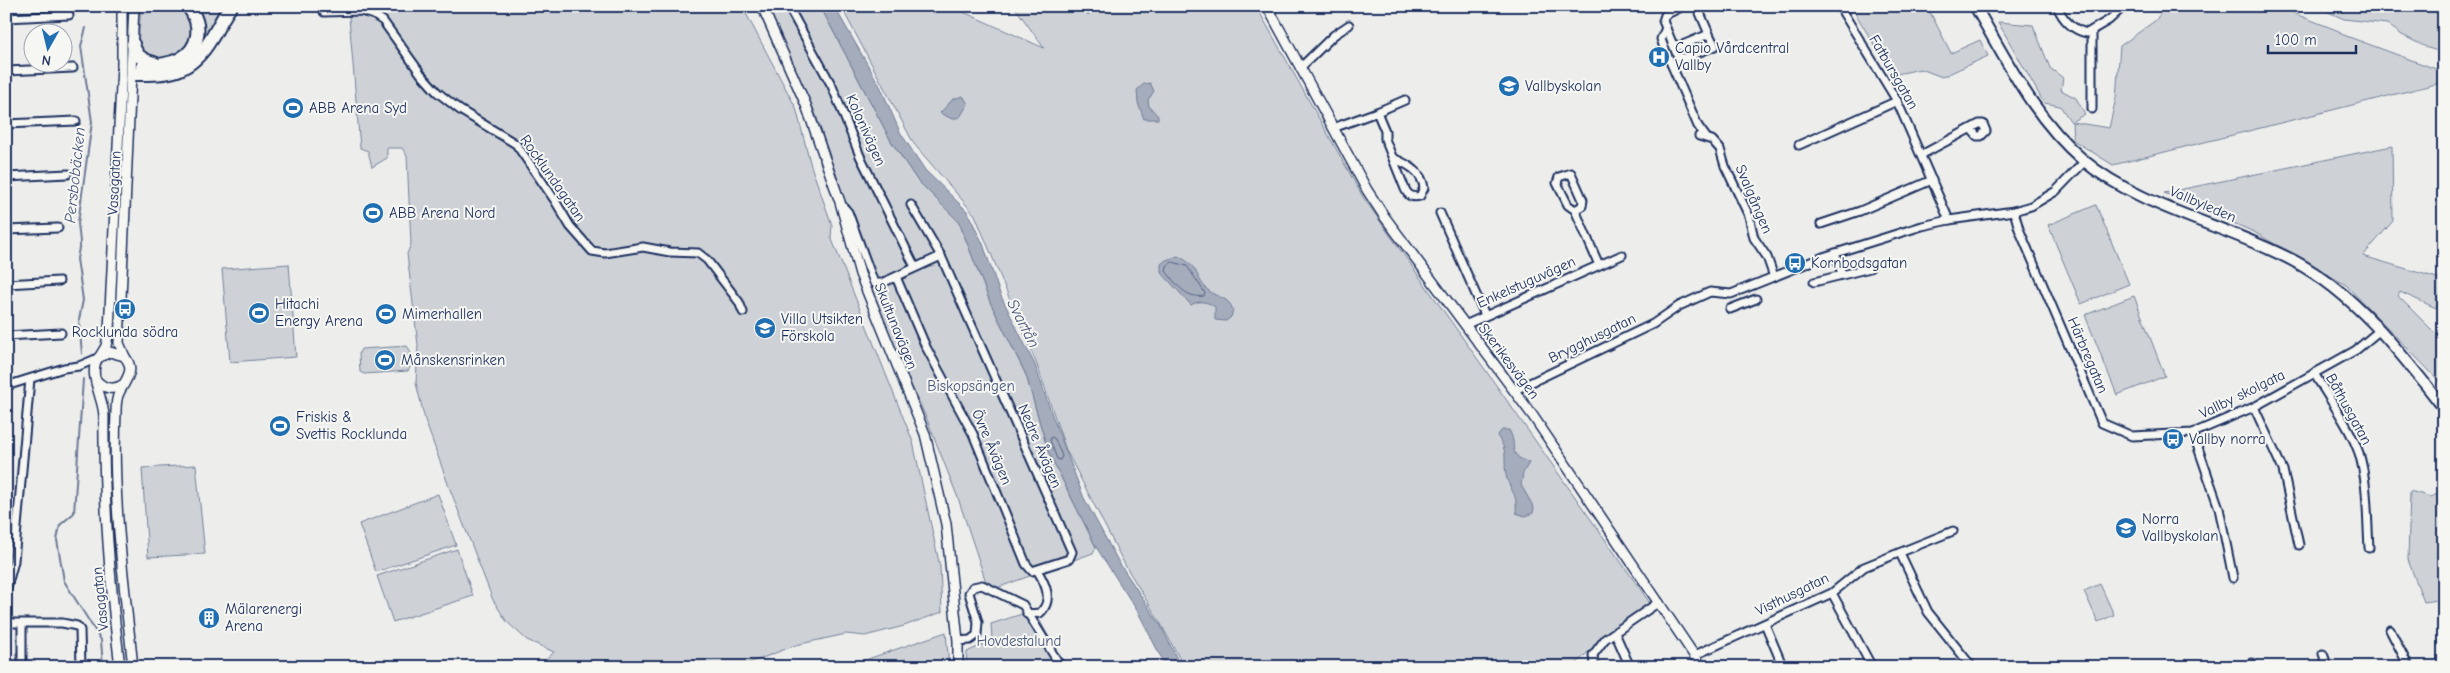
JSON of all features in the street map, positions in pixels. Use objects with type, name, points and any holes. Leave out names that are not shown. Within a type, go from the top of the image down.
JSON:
[{"type":"highway","points":[[128,73],[179,60],[194,47],[198,26],[195,16],[188,6]]},
{"type":"highway","points":[[128,73],[169,73],[188,66],[202,52],[231,6]]},
{"type":"highway","points":[[133,44],[140,58],[158,66]]},
{"type":"main road","name":"Vallbyleden","points":[[1975,6],[2042,119],[2085,161],[2128,189],[2294,261],[2346,297],[2380,330],[2444,408]]},
{"type":"street","name":"Skultunavägen","points":[[762,6],[806,105],[840,204],[860,274],[925,434],[946,524],[958,641],[958,667]]},
{"type":"street","name":"Kolonivägen","points":[[788,6],[832,86],[860,156],[915,267]]},
{"type":"street","name":"Skerikesvägen","points":[[1267,6],[1367,190],[1384,216],[1514,390],[1702,667]]},
{"type":"street","points":[[1683,6],[1665,15],[1663,21],[1678,57],[1685,58],[1715,46],[1697,6]]},
{"type":"street","name":"Fatbursgatan","points":[[1839,6],[1897,101],[1949,220]]},
{"type":"street","points":[[2057,6],[2066,21],[2075,29],[2087,33],[2092,32],[2110,20],[2124,6]]},
{"type":"street","name":"Vasagatan","points":[[122,7],[128,73],[119,343],[126,359]]},
{"type":"street","name":"Vasagatan","points":[[99,357],[106,346],[109,331],[128,73],[133,44],[134,8]]},
{"type":"street","name":"Rocklundagatan","points":[[324,12],[370,12],[383,21],[421,74],[437,92],[460,110],[516,144],[554,198],[570,226],[588,249],[598,254],[643,247],[670,252],[698,254],[707,260],[738,302],[743,312]]},
{"type":"street","points":[[6,18],[69,15]]},
{"type":"street","points":[[1300,68],[1334,35],[1350,25]]},
{"type":"street","name":"Svalgången","points":[[1666,28],[1661,39],[1702,136],[1712,140],[1720,150],[1725,166],[1749,216],[1754,238],[1767,257],[1774,277]]},
{"type":"street","points":[[2092,32],[2092,109]]},
{"type":"street","points":[[1672,44],[1680,46],[1709,34]]},
{"type":"street","points":[[6,71],[73,68]]},
{"type":"street","points":[[1333,128],[1404,100]]},
{"type":"street","points":[[1799,145],[1897,101]]},
{"type":"street","points":[[1377,112],[1393,158],[1407,194],[1413,197],[1420,196],[1424,188],[1420,176],[1411,167],[1393,158]]},
{"type":"street","points":[[6,124],[76,121]]},
{"type":"street","points":[[1920,155],[1971,129]]},
{"type":"street","points":[[1756,299],[1732,308],[1730,301],[1731,294],[1836,254],[1949,220],[2014,211],[2046,198],[2065,183],[2085,161]]},
{"type":"street","points":[[6,177],[68,174]]},
{"type":"street","name":"Enkelstuguvägen","points":[[1575,210],[1582,206],[1583,200],[1571,174],[1565,174],[1559,177],[1557,183],[1568,205],[1575,210],[1599,265]]},
{"type":"street","points":[[1821,224],[1860,211],[1932,180]]},
{"type":"street","points":[[840,204],[848,212],[874,283],[882,283],[941,256]]},
{"type":"street","name":"Nedre Åvägen","points":[[911,205],[941,256],[1072,552],[1069,559],[1037,570]]},
{"type":"street","name":"Härbregatan","points":[[2014,211],[2019,229],[2102,423],[2132,436],[2192,433]]},
{"type":"street","points":[[1440,213],[1485,315]]},
{"type":"street","points":[[6,230],[58,228]]},
{"type":"street","points":[[1836,254],[1842,274]]},
{"type":"street","name":"Enkelstuguvägen","points":[[1465,326],[1485,315],[1622,255]]},
{"type":"street","points":[[1814,282],[1870,268]]},
{"type":"street","name":"Övre Åvägen","points":[[896,277],[926,347],[973,434],[1026,564],[1029,569],[1037,570],[1046,584],[1048,593],[1046,606],[1037,614],[1027,614]]},
{"type":"street","points":[[6,284],[59,281]]},
{"type":"street","name":"Brygghusgatan","points":[[1514,390],[1653,324],[1679,306],[1710,292],[1731,294]]},
{"type":"street","name":"Vallby skolgata","points":[[2233,578],[2219,508],[2192,433],[2254,407],[2356,350],[2380,330]]},
{"type":"street","points":[[6,336],[61,334]]},
{"type":"street","points":[[6,386],[64,368],[79,366],[114,352],[126,359],[130,371],[125,383],[118,388],[110,389],[102,386],[95,376],[79,366]]},
{"type":"street","points":[[95,376],[99,357]]},
{"type":"street","name":"Båthusgatan","points":[[2314,373],[2354,440],[2362,469],[2369,548]]},
{"type":"street","name":"Vasagatan","points":[[95,376],[104,412],[105,500],[120,667]]},
{"type":"street","points":[[6,591],[14,561],[30,379]]},
{"type":"street","name":"Vasagatan","points":[[125,383],[118,395],[116,404],[116,492],[133,667]]},
{"type":"street","points":[[2254,407],[2283,470],[2299,545]]},
{"type":"street","name":"Visthusgatan","points":[[1695,655],[1832,593],[1864,567],[1953,531]]},
{"type":"street","points":[[1900,553],[1928,612],[1972,667]]},
{"type":"street","points":[[958,641],[970,640],[978,632],[969,593],[976,585],[982,585],[1023,605],[1060,667]]},
{"type":"street","points":[[1832,593],[1872,667]]},
{"type":"street","points":[[1594,666],[1593,655],[1605,640],[1659,602]]},
{"type":"street","points":[[6,624],[62,623],[78,626],[80,630],[81,667]]},
{"type":"street","points":[[22,624],[22,667]]},
{"type":"street","points":[[1765,624],[1783,667]]},
{"type":"street","points":[[2390,630],[2409,667]]},
{"type":"street","points":[[1615,633],[1630,667]]},
{"type":"street","points":[[2323,654],[2328,667]]},
{"type":"green space","points":[[141,6],[181,6],[190,17],[192,23],[192,36],[186,48],[172,57],[146,57],[138,46]]},
{"type":"green space","points":[[196,6],[227,6],[202,42],[203,24]]},
{"type":"green space","points":[[369,6],[742,6],[796,108],[811,166],[832,225],[831,237],[913,442],[940,567],[942,612],[904,626],[865,636],[846,634],[796,645],[739,667],[538,667],[554,652],[527,640],[507,622],[493,600],[425,420],[416,383],[418,345],[407,254],[411,244],[407,156],[402,148],[387,148],[387,158],[372,167],[368,151],[360,148],[349,17],[357,11],[371,13]]},
{"type":"green space","name":"Biskopsängen","points":[[766,6],[820,6],[891,141],[917,180],[959,222],[990,302],[1026,375],[1048,451],[1096,547],[1093,553],[994,589],[987,585],[958,498],[926,417],[891,341],[856,244],[844,199],[815,112]]},
{"type":"green space","points":[[857,6],[950,6],[1044,48],[1014,6],[1080,6],[1088,15],[1099,6],[1256,6],[1363,197],[1650,603],[1609,631],[1573,667],[1184,667],[1161,624],[1125,565],[1066,450],[1037,365],[975,215],[914,144],[844,12]]},
{"type":"green space","points":[[1851,6],[1924,6],[1930,12],[1951,53],[1980,40],[1988,56],[1942,77],[1921,69],[1892,75]]},
{"type":"green space","points":[[2165,6],[2275,6],[2339,31],[2341,34],[2444,72],[2444,82],[2113,165],[2073,140],[2072,122],[2109,128],[2116,98],[2120,46],[2156,20]]},
{"type":"green space","points":[[2315,6],[2444,6],[2444,53],[2428,48],[2402,35],[2387,24],[2344,19]]},
{"type":"green space","points":[[1998,22],[2033,25],[2050,68],[2063,78],[2061,90],[2076,98],[2085,114],[2071,122],[2060,106],[2044,103]]},
{"type":"green space","points":[[2392,146],[2393,221],[2363,256],[2444,280],[2436,308],[2400,292],[2398,296],[2444,342],[2444,386],[2346,285],[2254,232],[2164,193]]},
{"type":"green space","points":[[2096,205],[2129,284],[2081,304],[2048,225]]},
{"type":"green space","name":"Hitachi Energy Arena","points":[[289,264],[296,357],[230,362],[222,269]]},
{"type":"green space","points":[[2134,296],[2165,376],[2117,395],[2085,315]]},
{"type":"green space","name":"Månskensrinken","points":[[407,346],[411,358],[411,366],[408,371],[364,374],[360,372],[359,353],[361,349]]},
{"type":"green space","points":[[196,465],[205,554],[148,557],[142,468]]},
{"type":"green space","points":[[2410,491],[2431,497],[2444,491],[2444,599],[2424,602],[2408,560]]},
{"type":"green space","points":[[438,494],[456,545],[376,572],[359,524]]},
{"type":"green space","points":[[457,549],[473,596],[393,622],[377,576]]},
{"type":"green space","points":[[2100,584],[2114,615],[2098,622],[2084,591]]},
{"type":"green space","name":"Hovdestalund","points":[[1034,610],[1065,667],[966,667],[967,652],[992,640],[991,624]]},
{"type":"green space","points":[[946,632],[949,667],[823,667],[865,660]]},
{"type":"water","points":[[820,6],[834,6],[881,88],[900,132],[925,170],[967,211],[983,244],[1000,294],[1035,365],[1084,498],[1118,561],[1161,626],[1181,667],[1166,667],[1138,612],[1096,547],[1048,451],[1026,375],[990,302],[959,222],[917,180],[891,141]]},
{"type":"water","points":[[1150,83],[1154,91],[1148,100],[1149,106],[1158,116],[1158,119],[1144,119],[1138,103],[1137,90],[1144,84]]},
{"type":"water","points":[[963,96],[968,104],[960,117],[952,119],[940,113],[953,99]]},
{"type":"water","points":[[1178,256],[1194,268],[1201,282],[1209,291],[1229,302],[1233,310],[1231,317],[1226,321],[1215,320],[1215,307],[1212,305],[1200,302],[1191,305],[1161,272],[1161,264]]},
{"type":"water","points":[[1502,430],[1509,430],[1515,453],[1529,463],[1523,473],[1521,485],[1534,508],[1533,513],[1525,516],[1516,513],[1515,497],[1507,479],[1505,452],[1497,436]]},
{"type":"waterway","name":"Persbobäcken","points":[[82,354],[79,320],[83,300],[77,259],[80,242],[78,223],[92,122],[81,46],[86,28]]},
{"type":"waterway","name":"Persbobäcken","points":[[83,379],[74,513],[60,525],[57,540],[64,581],[101,640],[103,667]]},
{"type":"place","name":"Capio Vårdcentral Vallby","points":[[1659,57]]},
{"type":"place","name":"Vallbyskolan","points":[[1509,86]]},
{"type":"place","name":"ABB Arena Syd","points":[[293,108]]},
{"type":"place","name":"ABB Arena Nord","points":[[373,213]]},
{"type":"place","name":"Kornbodsgatan","points":[[1795,263]]},
{"type":"place","name":"Rocklunda södra","points":[[125,309]]},
{"type":"place","name":"Hitachi Energy Arena","points":[[259,313]]},
{"type":"place","name":"Mimerhallen","points":[[386,314]]},
{"type":"place","name":"Villa Utsikten Förskola","points":[[765,328]]},
{"type":"place","name":"Månskensrinken","points":[[385,360]]},
{"type":"place","name":"Friskis & Svettis Rocklunda","points":[[280,426]]},
{"type":"place","name":"Vallby norra","points":[[2173,439]]},
{"type":"place","name":"Norra Vallbyskolan","points":[[2126,528]]},
{"type":"place","name":"Mälarenergi Arena","points":[[209,618]]},
{"type":"water label","name":"Svartån","points":[[1024,323]]}]
